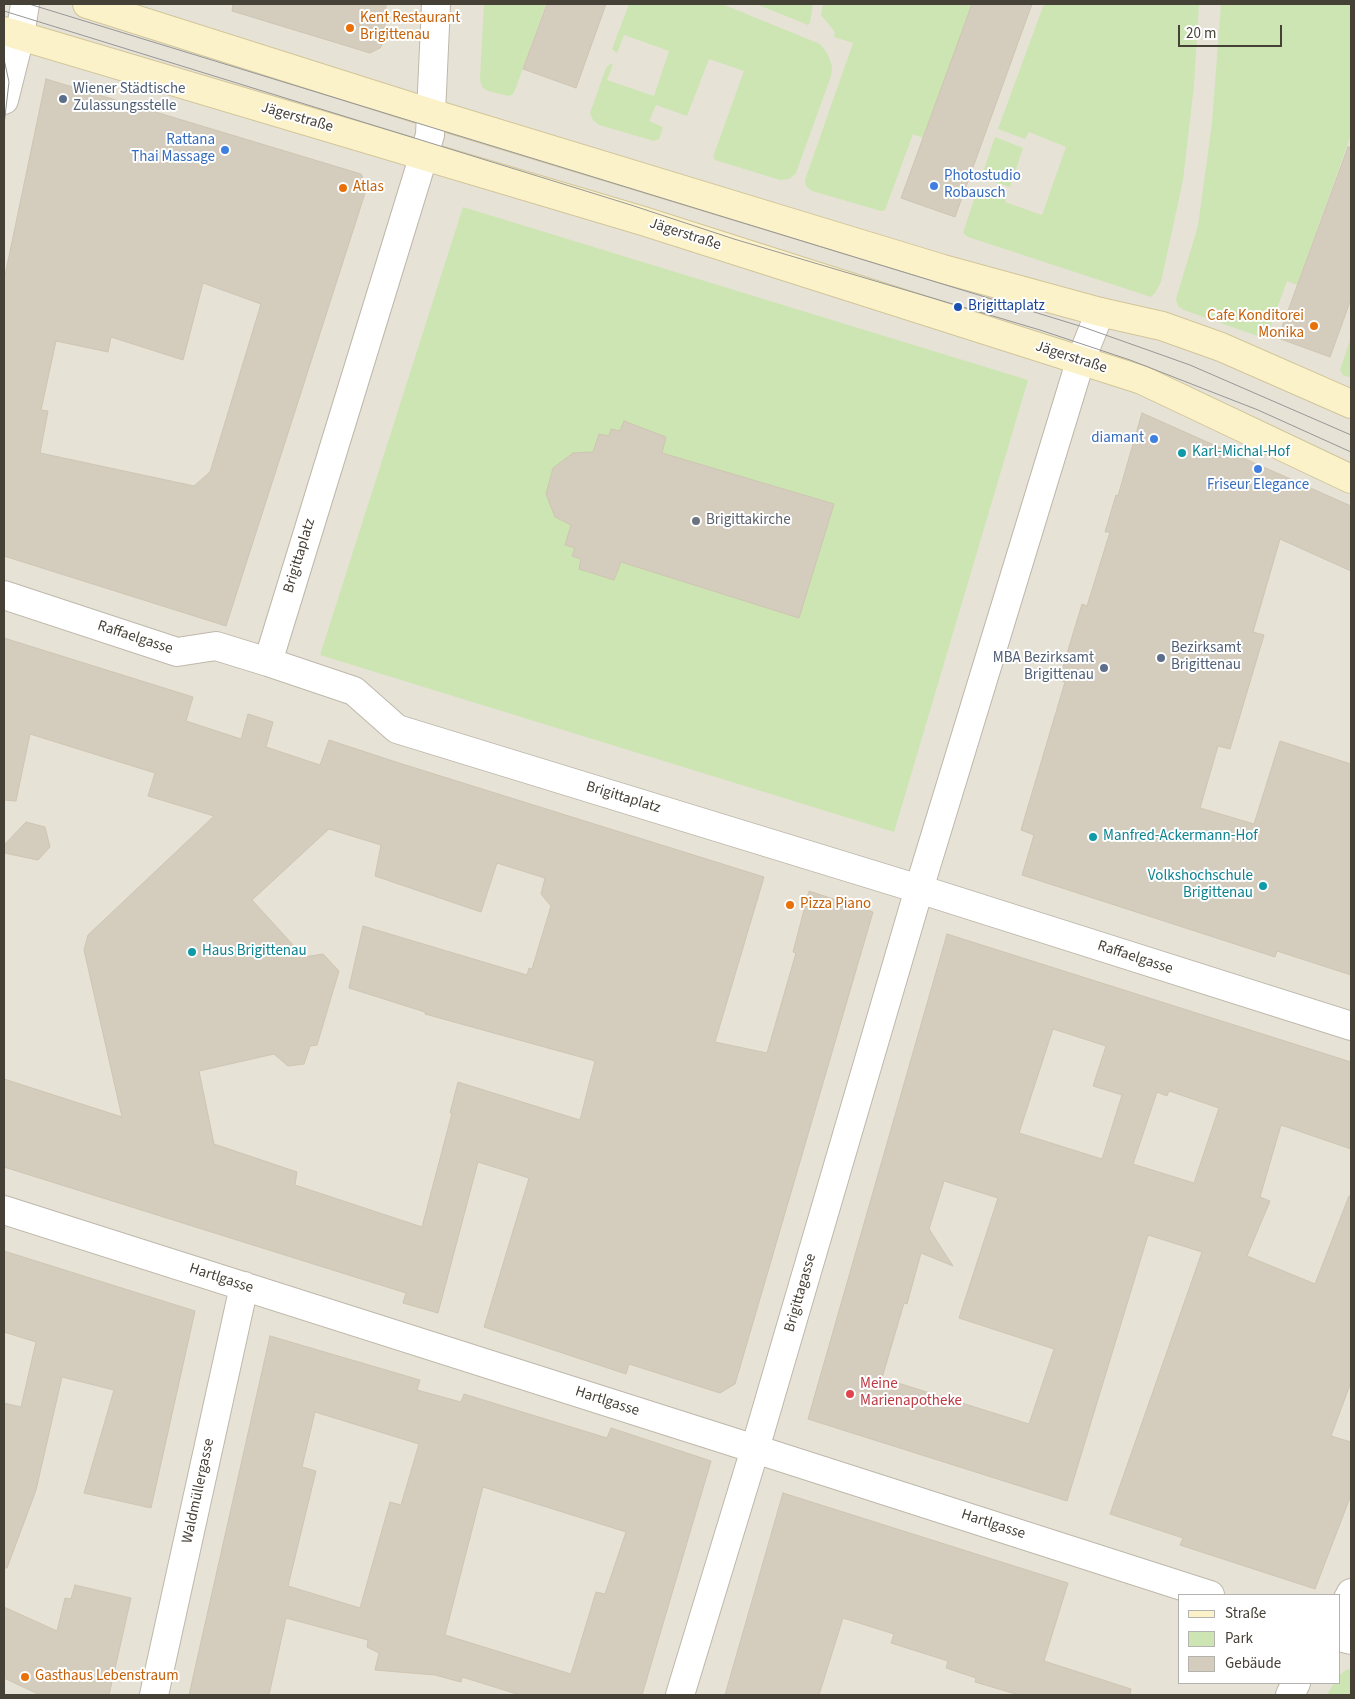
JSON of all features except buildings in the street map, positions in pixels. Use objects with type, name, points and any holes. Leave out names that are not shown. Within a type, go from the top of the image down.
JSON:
[{"type":"main road","points":[[87,4],[933,266],[1100,312],[1162,326],[1206,341],[1351,404]]},
{"type":"main road","name":"Jägerstraße","points":[[12,33],[643,221],[864,293],[977,327],[1080,362],[1142,380],[1351,479]]},
{"type":"street","points":[[4,100],[12,33],[25,4]]},
{"type":"street","name":"Brigittaplatz","points":[[436,4],[430,135],[268,662],[354,691],[397,729],[919,889]]},
{"type":"street","points":[[919,889],[1080,362],[1100,312]]},
{"type":"street","name":"Raffaelgasse","points":[[4,595],[177,652],[216,646],[268,662]]},
{"type":"street","name":"Raffaelgasse","points":[[919,889],[1351,1026]]},
{"type":"street","name":"Brigittagasse","points":[[680,1695],[756,1449],[919,889]]},
{"type":"street","name":"Hartlgasse","points":[[4,1210],[1207,1594]]},
{"type":"street","name":"Waldmüllergasse","points":[[154,1695],[244,1286]]},
{"type":"street","points":[[1340,1614],[1351,1592]]},
{"type":"shaded area","points":[[4,4],[1351,4],[1351,1695],[4,1695]]},
{"type":"green space","points":[[484,4],[546,4],[515,90],[509,96],[488,91],[481,84]]},
{"type":"green space","points":[[629,4],[722,4],[820,44],[827,53],[832,66],[831,76],[796,173],[789,179],[780,180],[715,160],[713,157],[744,71],[709,59],[687,116],[656,105],[649,121],[663,127],[659,139],[654,141],[599,125],[593,120],[590,113],[606,68],[610,64],[613,64],[607,80],[654,96],[669,51],[624,35],[617,53],[612,49]]},
{"type":"green space","points":[[756,4],[813,4],[810,23],[808,25]]},
{"type":"green space","points":[[823,4],[972,4],[923,138],[913,134],[885,210],[881,211],[812,191],[806,186],[805,180],[853,43],[834,37],[835,32],[821,15]]},
{"type":"green space","points":[[1044,4],[1199,4],[1194,85],[1183,180],[1161,282],[1151,297],[968,237],[963,233],[978,187],[1007,196],[1005,202],[1042,215],[1066,147],[1029,132],[1025,139],[998,129]]},
{"type":"green space","points":[[1221,4],[1351,4],[1351,135],[1297,285],[1287,281],[1269,330],[1263,338],[1184,310],[1178,306],[1176,299],[1198,226],[1212,123]]},
{"type":"green space","points":[[995,137],[1023,148],[1010,187],[981,178]]},
{"type":"green space","points":[[463,207],[1028,380],[894,832],[320,655]]},
{"type":"green space","points":[[1351,337],[1351,378],[1343,375],[1340,370]]},
{"type":"green space","points":[[1348,1669],[1351,1670],[1351,1695],[1327,1695],[1333,1684],[1340,1684],[1340,1674]]},
{"type":"tram line","points":[[29,4],[1083,327],[1190,365],[1351,435]]},
{"type":"tram line","points":[[4,11],[631,205],[734,239],[1040,330],[1130,360],[1258,410],[1351,452]]},
{"type":"tram line","points":[[4,59],[9,82],[4,125]]},
{"type":"place","name":"Kent Restaurant Brigittenau","points":[[350,28]]},
{"type":"place","name":"Wiener Städtische Zulassungsstelle","points":[[63,99]]},
{"type":"place","name":"Rattana Thai Massage","points":[[225,150]]},
{"type":"place","name":"Photostudio Robausch","points":[[934,186]]},
{"type":"place","name":"Atlas","points":[[343,188]]},
{"type":"place","name":"Brigittaplatz","points":[[958,307]]},
{"type":"place","name":"Cafe Konditorei Monika","points":[[1314,326]]},
{"type":"place","name":"diamant","points":[[1154,439]]},
{"type":"place","name":"Karl-Michal-Hof","points":[[1182,453]]},
{"type":"place","name":"Friseur Elegance","points":[[1258,469]]},
{"type":"place","name":"Brigittakirche","points":[[696,521]]},
{"type":"place","name":"Bezirksamt Brigittenau","points":[[1161,658]]},
{"type":"place","name":"MBA Bezirksamt Brigittenau","points":[[1104,668]]},
{"type":"place","name":"Manfred-Ackermann-Hof","points":[[1093,837]]},
{"type":"place","name":"Volkshochschule Brigittenau","points":[[1263,886]]},
{"type":"place","name":"Pizza Piano","points":[[790,905]]},
{"type":"place","name":"Haus Brigittenau","points":[[192,952]]},
{"type":"place","name":"Meine Marienapotheke","points":[[850,1394]]},
{"type":"place","name":"Gasthaus Lebenstraum","points":[[25,1677]]}]
